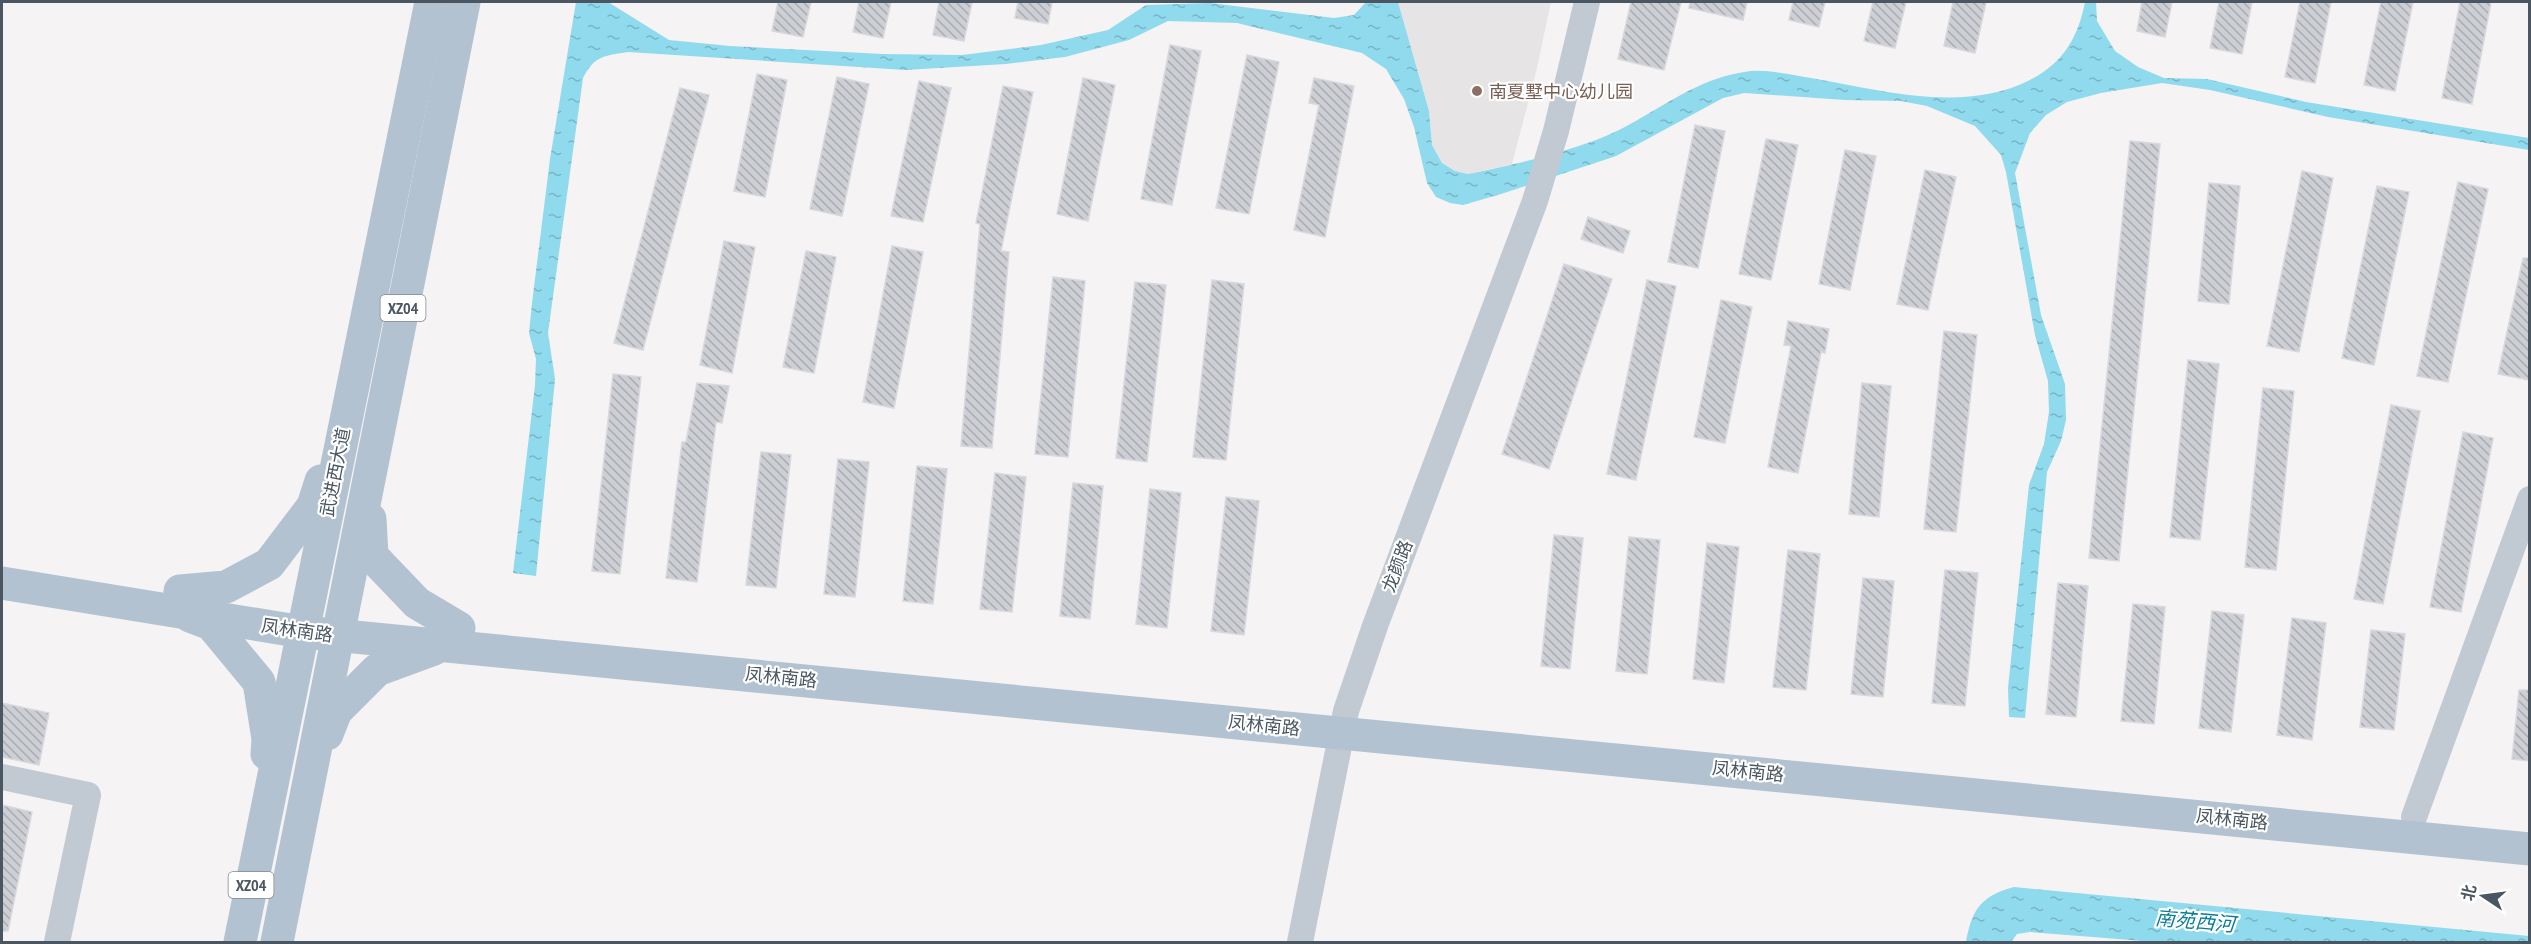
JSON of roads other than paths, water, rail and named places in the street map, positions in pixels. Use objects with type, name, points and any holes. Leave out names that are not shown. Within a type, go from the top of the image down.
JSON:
[{"type":"main road","name":"武进西大道","points":[[240,942],[431,2]]},
{"type":"main road","name":"武进西大道","points":[[277,942],[464,2]]},
{"type":"main road","points":[[178,601],[226,587],[269,564],[313,506],[353,385]]},
{"type":"main road","points":[[309,781],[336,711],[377,670],[458,637],[417,603],[372,555],[368,487]]},
{"type":"main road","name":"凤林南路","points":[[2,563],[178,601],[305,622],[1343,722],[2529,828]]},
{"type":"main road","name":"凤林南路","points":[[2,583],[178,601]]},
{"type":"main road","points":[[178,601],[211,624],[259,682],[268,739],[263,828]]},
{"type":"main road","name":"凤林南路","points":[[1343,722],[2529,849]]},
{"type":"street","name":"龙颜路","points":[[1300,942],[1343,722],[1375,626],[1535,201],[1556,131],[1587,2]]},
{"type":"street","points":[[2414,818],[2529,499]]},
{"type":"street","points":[[2,777],[88,795],[57,942]]},
{"type":"water","points":[[576,2],[608,2],[669,40],[730,46],[883,54],[962,55],[1041,45],[1108,30],[1146,5],[1210,3],[1334,18],[1354,15],[1366,2],[1398,2],[1429,111],[1432,145],[1442,163],[1455,171],[1468,174],[1532,160],[1596,140],[1704,83],[1744,72],[1778,72],[1893,93],[1922,96],[1977,96],[2004,90],[2030,80],[2052,66],[2073,38],[2085,2],[2096,2],[2097,21],[2115,51],[2138,67],[2164,78],[2207,79],[2306,102],[2529,138],[2529,150],[2328,117],[2210,90],[2162,83],[2101,93],[2067,102],[2046,115],[2030,133],[2015,173],[2041,315],[2065,384],[2066,420],[2061,441],[2047,472],[2025,718],[2009,717],[2008,688],[2029,485],[2044,444],[2049,412],[2048,381],[2035,335],[2006,172],[2001,155],[1975,126],[1927,106],[1901,101],[1845,100],[1744,93],[1723,98],[1616,156],[1463,205],[1436,197],[1427,183],[1414,127],[1404,99],[1386,69],[1362,53],[1237,23],[1168,21],[1129,40],[1065,57],[1006,64],[905,70],[628,52],[606,56],[596,61],[583,78],[548,333],[555,379],[536,576],[513,573],[535,385],[536,359],[529,333],[532,303],[550,159]]},
{"type":"water","name":"南苑西河","points":[[2014,887],[2529,936],[2529,942],[2156,942],[2030,932],[2017,934],[2011,942],[1966,942],[1971,921],[1980,906],[1993,895]]},
{"type":"place","name":"南夏墅中心幼儿园","points":[[1477,91]]}]
